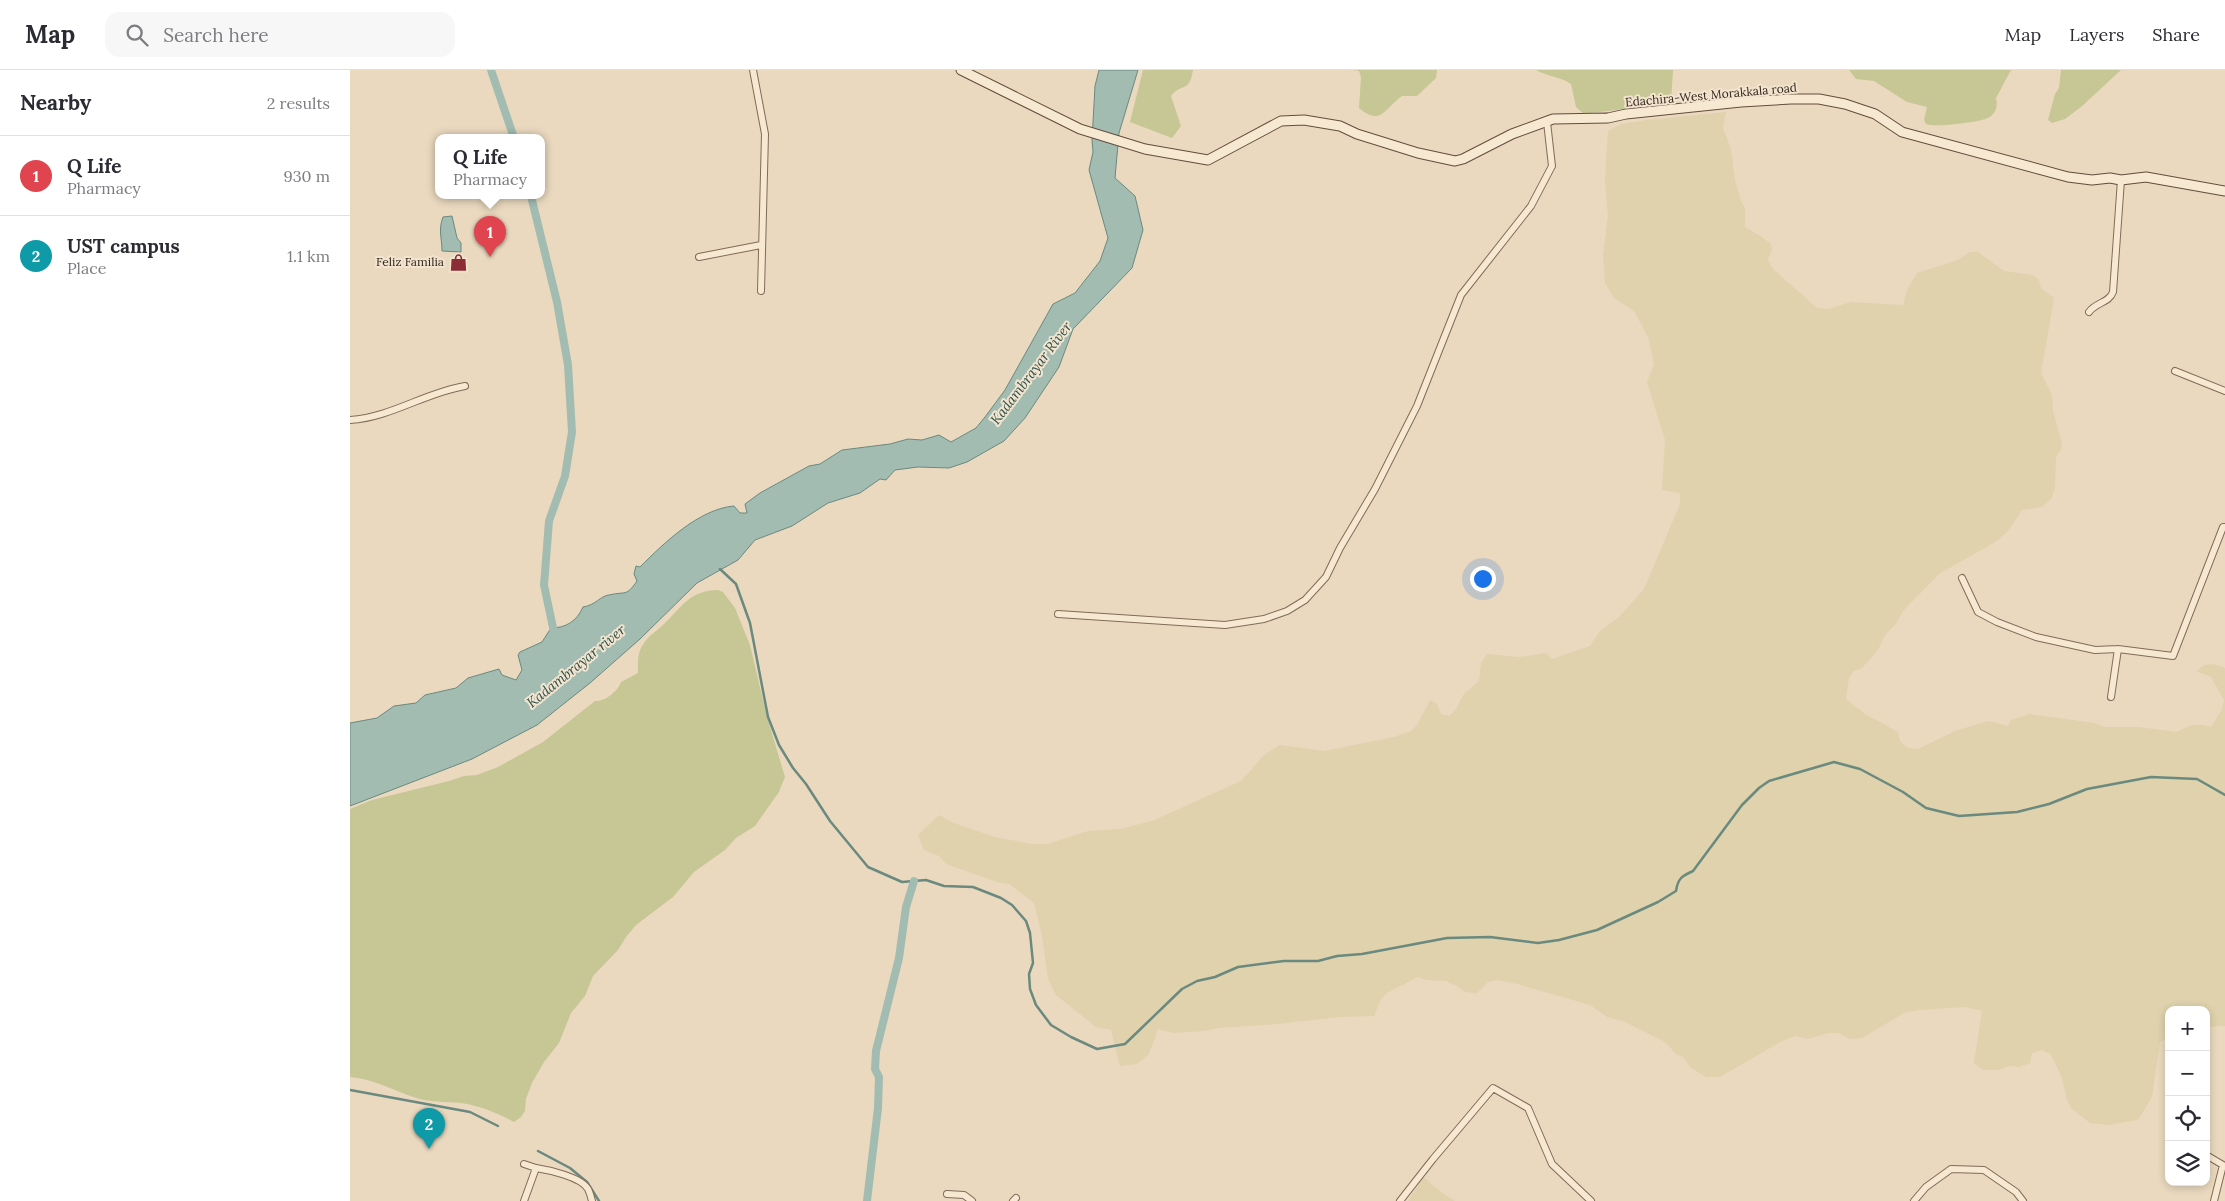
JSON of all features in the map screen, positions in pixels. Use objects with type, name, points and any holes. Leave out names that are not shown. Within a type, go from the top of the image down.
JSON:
[{"type":"main road","name":"Edachira-West Morakkala road","points":[[961,70],[1080,129],[1145,149],[1208,160],[1281,121],[1326,122],[1418,153],[1455,161],[1464,159],[1512,134],[1553,119],[1608,118],[1626,114],[1741,102],[1819,99],[1845,104],[1875,114],[1902,132],[2068,177],[2092,180],[2110,178],[2121,180],[2146,176],[2225,191]]},
{"type":"street","points":[[753,70],[765,134],[761,291]]},
{"type":"street","points":[[1058,614],[1225,625],[1264,619],[1287,611],[1305,600],[1326,577],[1340,548],[1384,472],[1417,406],[1461,295],[1531,206],[1552,166],[1547,122]]},
{"type":"street","points":[[2089,312],[2093,306],[2108,300],[2113,292],[2121,180]]},
{"type":"street","points":[[699,258],[761,245]]},
{"type":"street","points":[[2175,372],[2225,391]]},
{"type":"street","points":[[350,420],[378,417],[426,396],[465,386]]},
{"type":"street","points":[[1962,578],[1978,612],[1997,622],[2036,637],[2095,650],[2118,649],[2173,656],[2223,527],[2225,527]]},
{"type":"street","points":[[2111,697],[2118,649]]},
{"type":"street","points":[[1400,1201],[1432,1159],[1493,1088],[1528,1108],[1552,1164],[1591,1201]]},
{"type":"street","points":[[2210,1157],[2223,1165],[2214,1201]]},
{"type":"street","points":[[524,1164],[553,1170],[583,1184],[589,1190],[592,1201]]},
{"type":"street","points":[[524,1201],[536,1168]]},
{"type":"street","points":[[1914,1201],[1926,1186],[1951,1169],[1984,1170],[2016,1192],[2023,1201]]},
{"type":"street","points":[[947,1194],[964,1196],[972,1201]]},
{"type":"shaded area","points":[[1726,112],[1723,128],[1731,149],[1735,180],[1745,208],[1745,227],[1771,244],[1772,250],[1768,259],[1772,268],[1817,308],[1828,309],[1851,302],[1903,305],[1907,290],[1917,273],[1958,260],[1970,252],[1978,252],[2004,271],[2033,275],[2039,280],[2041,288],[2054,298],[2041,373],[2052,395],[2053,411],[2062,444],[2061,450],[2056,457],[2055,489],[2051,499],[2042,507],[2022,510],[2008,531],[1997,541],[1939,574],[1903,611],[1896,624],[1885,635],[1878,650],[1862,668],[1854,671],[1849,678],[1846,699],[1865,714],[1898,732],[1900,741],[1907,748],[1918,749],[1955,731],[1989,721],[2008,726],[2011,720],[2029,714],[2095,723],[2104,727],[2139,727],[2176,732],[2192,725],[2211,727],[2222,709],[2224,700],[2211,677],[2196,671],[2204,665],[2214,664],[2225,668],[2225,1026],[2210,1027],[2210,1006],[2165,1006],[2165,1039],[2160,1042],[2152,1097],[2138,1120],[2107,1125],[2090,1123],[2072,1109],[2067,1100],[2062,1078],[2054,1061],[2050,1054],[2042,1050],[2032,1053],[2030,1063],[2019,1067],[2009,1066],[1999,1070],[1983,1070],[1974,1063],[1982,1011],[1965,1007],[1906,1012],[1862,1038],[1850,1039],[1839,1033],[1829,1033],[1807,1039],[1796,1036],[1782,1041],[1720,1077],[1706,1077],[1691,1068],[1683,1057],[1676,1054],[1665,1042],[1623,1021],[1607,1017],[1590,1005],[1497,980],[1488,982],[1477,993],[1465,992],[1446,981],[1426,980],[1418,977],[1387,993],[1380,1001],[1374,1016],[1340,1017],[1173,1033],[1158,1029],[1149,1054],[1137,1064],[1120,1066],[1111,1030],[1096,1027],[1056,995],[1048,979],[1042,936],[1034,903],[1009,884],[1000,883],[946,864],[939,856],[924,850],[918,835],[939,815],[954,823],[995,837],[1032,844],[1048,844],[1088,831],[1120,829],[1152,821],[1241,781],[1265,754],[1280,745],[1324,751],[1394,737],[1411,731],[1417,725],[1430,700],[1437,704],[1441,714],[1449,716],[1455,710],[1464,694],[1479,681],[1481,663],[1487,654],[1519,657],[1546,653],[1552,659],[1590,646],[1600,631],[1619,617],[1644,589],[1680,504],[1680,493],[1662,490],[1665,440],[1647,382],[1654,364],[1648,337],[1634,311],[1614,298],[1605,283],[1603,256],[1608,216],[1605,181],[1608,131],[1621,124]]},
{"type":"shaded area","points":[[1421,1175],[1455,1201],[1408,1201],[1418,1186]]},
{"type":"green space","points":[[1143,70],[1193,70],[1187,85],[1171,96],[1181,126],[1172,138],[1130,122]]},
{"type":"green space","points":[[1353,70],[1437,70],[1436,78],[1417,96],[1402,96],[1382,114],[1373,116],[1359,108],[1361,77],[1359,71]]},
{"type":"green space","points":[[1536,70],[1673,70],[1671,103],[1584,114],[1576,107],[1571,84],[1563,79]]},
{"type":"green space","points":[[1849,70],[2011,70],[1996,98],[1996,110],[1991,116],[1983,120],[1957,124],[1931,125],[1926,124],[1924,120],[1927,107],[1907,102],[1874,81],[1856,79]]},
{"type":"green space","points":[[2061,70],[2121,70],[2081,107],[2065,119],[2052,123],[2048,120],[2055,94],[2059,88]]},
{"type":"green space","points":[[718,590],[723,592],[735,608],[750,645],[767,717],[785,777],[779,792],[755,826],[736,838],[725,850],[694,872],[673,897],[636,925],[618,950],[593,976],[585,996],[571,1013],[559,1043],[544,1062],[532,1083],[526,1099],[525,1111],[514,1122],[473,1105],[420,1099],[377,1083],[350,1077],[350,809],[372,800],[464,776],[477,775],[498,767],[543,742],[595,701],[603,700],[611,695],[621,682],[638,673],[639,654],[644,643],[687,601],[700,593]]},
{"type":"water","points":[[1099,70],[1138,70],[1119,133],[1115,178],[1135,196],[1143,230],[1132,268],[1073,329],[1059,367],[1025,418],[1004,441],[967,462],[949,468],[918,467],[895,470],[886,480],[880,479],[860,493],[828,503],[792,526],[755,540],[738,560],[697,583],[640,639],[590,683],[537,725],[472,759],[350,806],[350,723],[377,718],[394,706],[416,703],[425,695],[456,688],[468,678],[499,669],[502,675],[516,680],[522,670],[518,655],[520,652],[542,642],[551,628],[561,627],[570,623],[578,616],[583,607],[606,596],[628,591],[637,581],[634,574],[636,566],[640,567],[671,538],[708,513],[734,506],[740,513],[747,513],[745,504],[760,493],[809,466],[820,464],[842,450],[890,444],[908,439],[922,440],[939,435],[951,442],[976,428],[1005,390],[1053,304],[1075,293],[1100,261],[1108,238],[1089,170],[1093,152],[1095,86]]},
{"type":"water","points":[[452,216],[457,238],[461,243],[461,252],[442,251],[440,230],[443,217]]},
{"type":"waterway","points":[[491,70],[513,134]]},
{"type":"waterway","points":[[532,199],[557,302],[568,365],[572,432],[565,476],[549,521],[544,585],[555,637]]},
{"type":"waterway","points":[[720,569],[736,584],[750,623],[768,717],[779,745],[830,821],[868,867],[902,882],[926,880],[944,886],[973,887],[1001,898],[1012,905],[1026,921],[1030,933],[1033,963],[1029,974],[1030,989],[1036,1005],[1051,1025],[1097,1049],[1125,1044],[1182,989],[1197,981],[1215,977],[1238,967],[1284,961],[1318,961],[1337,956],[1362,954],[1447,938],[1490,937],[1538,943],[1559,940],[1597,930],[1658,902],[1676,891],[1681,878],[1693,871],[1742,805],[1759,788],[1769,781],[1834,762],[1860,769],[1903,792],[1926,808],[1959,816],[2017,812],[2049,804],[2087,789],[2151,777],[2197,779],[2225,795]]},
{"type":"waterway","points":[[867,1201],[878,1108],[879,1077],[875,1069],[876,1051],[899,958],[906,907],[914,881]]},
{"type":"waterway","points":[[350,1090],[470,1112],[498,1126]]},
{"type":"waterway","points":[[538,1151],[570,1168],[587,1182],[599,1201]]},
{"type":"place","name":"Q Life","points":[[490,257]]},
{"type":"place","name":"Feliz Familia","points":[[458,262]]},
{"type":"place","name":"UST campus","points":[[429,1149]]},
{"type":"water label","name":"Kadambrayar River","points":[[1031,373]]},
{"type":"water label","name":"Kadambrayar river","points":[[576,666]]}]
